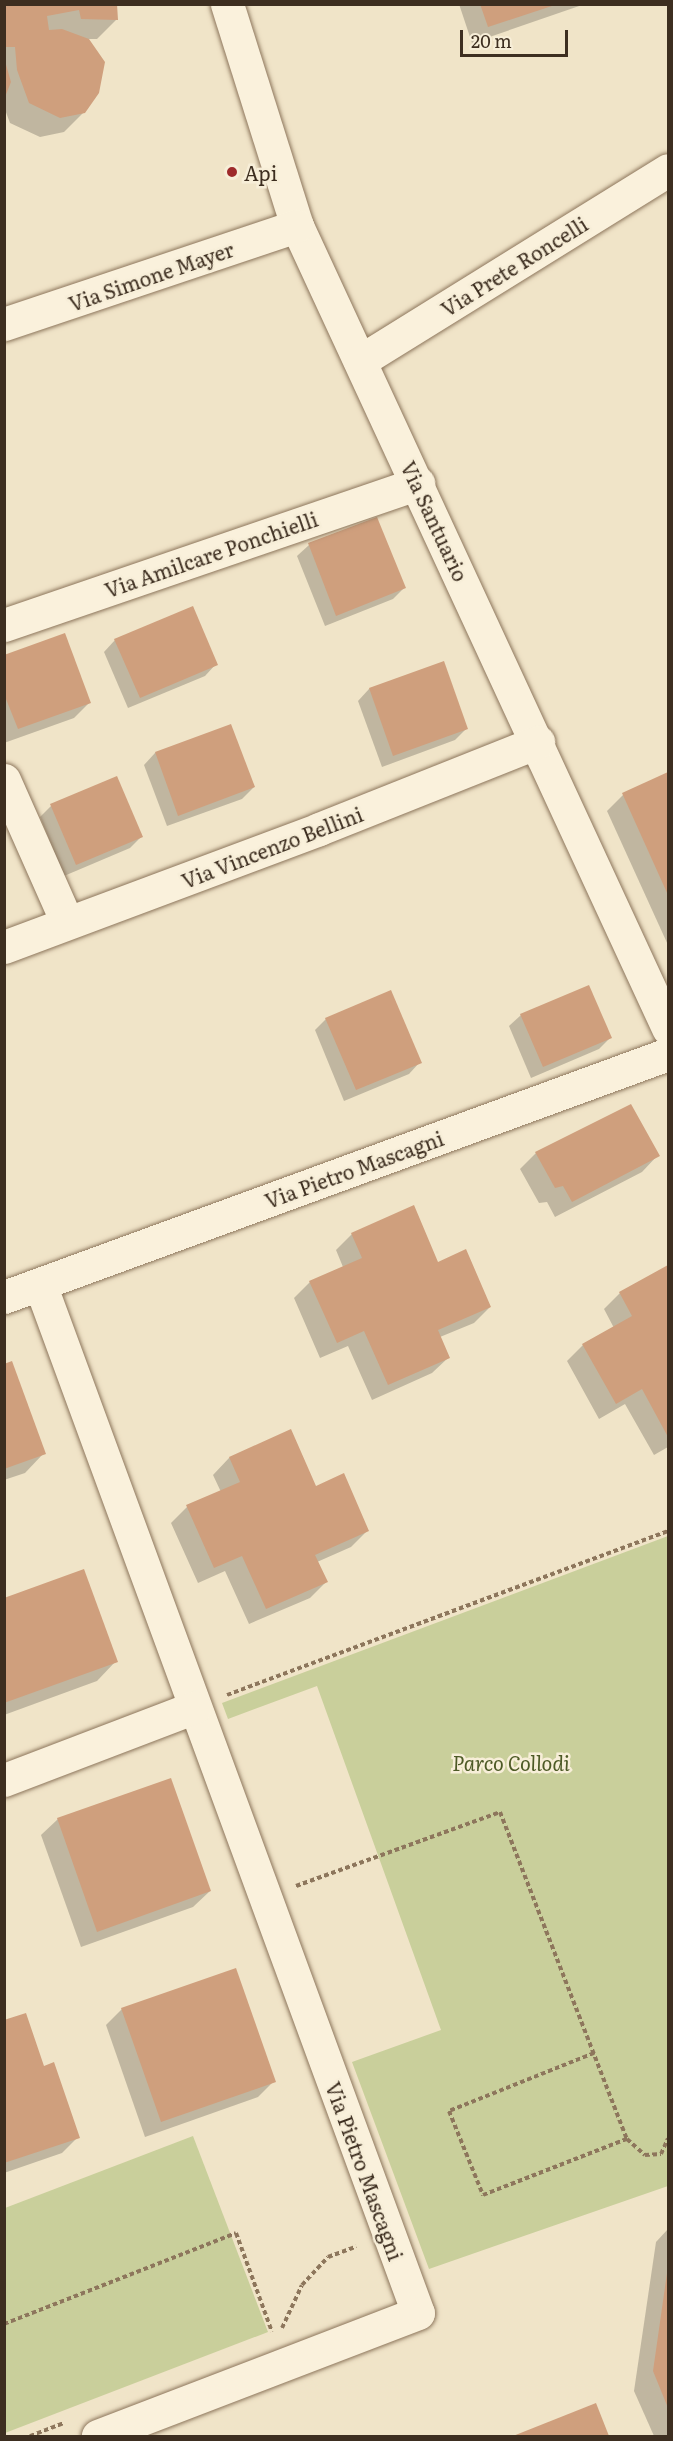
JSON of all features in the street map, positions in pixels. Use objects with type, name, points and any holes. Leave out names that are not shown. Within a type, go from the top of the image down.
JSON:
[{"type":"street","name":"Via Santuario","points":[[227,4],[297,226],[669,1028]]},
{"type":"street","name":"Via Prete Roncelli","points":[[360,361],[669,170]]},
{"type":"street","name":"Via Simone Mayer","points":[[4,324],[297,226]]},
{"type":"street","name":"Via Amilcare Ponchielli","points":[[4,625],[418,483]]},
{"type":"street","name":"Via Vincenzo Bellini","points":[[4,947],[319,830],[538,742]]},
{"type":"street","points":[[4,780],[67,922]]},
{"type":"street","name":"Via Pietro Mascagni","points":[[4,1297],[669,1054]]},
{"type":"street","name":"Via Pietro Mascagni","points":[[40,1284],[418,2313],[86,2428]]},
{"type":"street","points":[[4,1780],[195,1707]]},
{"type":"path","points":[[195,1707],[669,1531]]},
{"type":"path","points":[[264,1897],[500,1812],[627,2139],[645,2155],[662,2154],[669,2138]]},
{"type":"path","points":[[594,2053],[449,2111],[483,2194],[627,2139]]},
{"type":"path","points":[[4,2324],[236,2233],[276,2341]]},
{"type":"path","points":[[280,2332],[302,2285],[328,2257],[388,2236]]},
{"type":"path","points":[[30,2436],[86,2428]]},
{"type":"green space","name":"Parco Collodi","points":[[668,1536],[668,2186],[429,2269],[352,2062],[441,2030],[317,1686],[228,1719],[222,1703]]},
{"type":"green space","points":[[193,2136],[268,2332],[5,2433],[5,2208]]},
{"type":"building","points":[[4,4],[117,4],[118,20],[81,19],[79,10],[47,16],[49,30],[62,29],[89,39],[105,62],[99,93],[85,113],[60,118],[29,103],[17,70],[15,47],[4,47]]},
{"type":"building","points":[[480,4],[555,4],[555,5],[488,27]]},
{"type":"building","points":[[4,62],[11,82],[5,97]]},
{"type":"building","points":[[377,517],[406,588],[336,616],[308,543]]},
{"type":"building","points":[[193,606],[218,665],[140,698],[114,639]]},
{"type":"building","points":[[65,633],[91,703],[18,729],[4,694],[4,655]]},
{"type":"building","points":[[444,661],[468,729],[393,756],[369,688]]},
{"type":"building","points":[[231,724],[255,787],[178,816],[155,752]]},
{"type":"building","points":[[668,772],[668,895],[622,793]]},
{"type":"building","points":[[117,776],[143,837],[76,865],[50,804]]},
{"type":"building","points":[[589,985],[612,1038],[543,1067],[520,1014]]},
{"type":"building","points":[[391,990],[422,1063],[356,1090],[325,1018]]},
{"type":"building","points":[[631,1104],[660,1156],[572,1202],[563,1186],[555,1188],[535,1152]]},
{"type":"building","points":[[414,1205],[438,1262],[466,1249],[491,1307],[438,1330],[450,1358],[388,1385],[364,1331],[337,1343],[309,1281],[362,1258],[351,1233]]},
{"type":"building","points":[[668,1265],[668,1437],[642,1389],[616,1404],[582,1344],[632,1316],[619,1292]]},
{"type":"building","points":[[12,1361],[46,1454],[4,1469],[4,1364]]},
{"type":"building","points":[[291,1429],[316,1486],[344,1473],[369,1531],[315,1555],[328,1582],[266,1609],[242,1556],[214,1568],[186,1505],[240,1482],[229,1457]]},
{"type":"building","points":[[84,1569],[118,1662],[4,1703],[4,1598]]},
{"type":"building","points":[[171,1778],[211,1891],[97,1932],[57,1818]]},
{"type":"building","points":[[236,1968],[276,2082],[161,2122],[121,2008]]},
{"type":"building","points":[[26,2013],[44,2066],[54,2062],[80,2138],[4,2163],[4,2020]]},
{"type":"building","points":[[668,2273],[668,2408],[653,2371]]},
{"type":"building","points":[[596,2403],[609,2436],[513,2436]]},
{"type":"place","name":"Api","points":[[232,172]]}]
